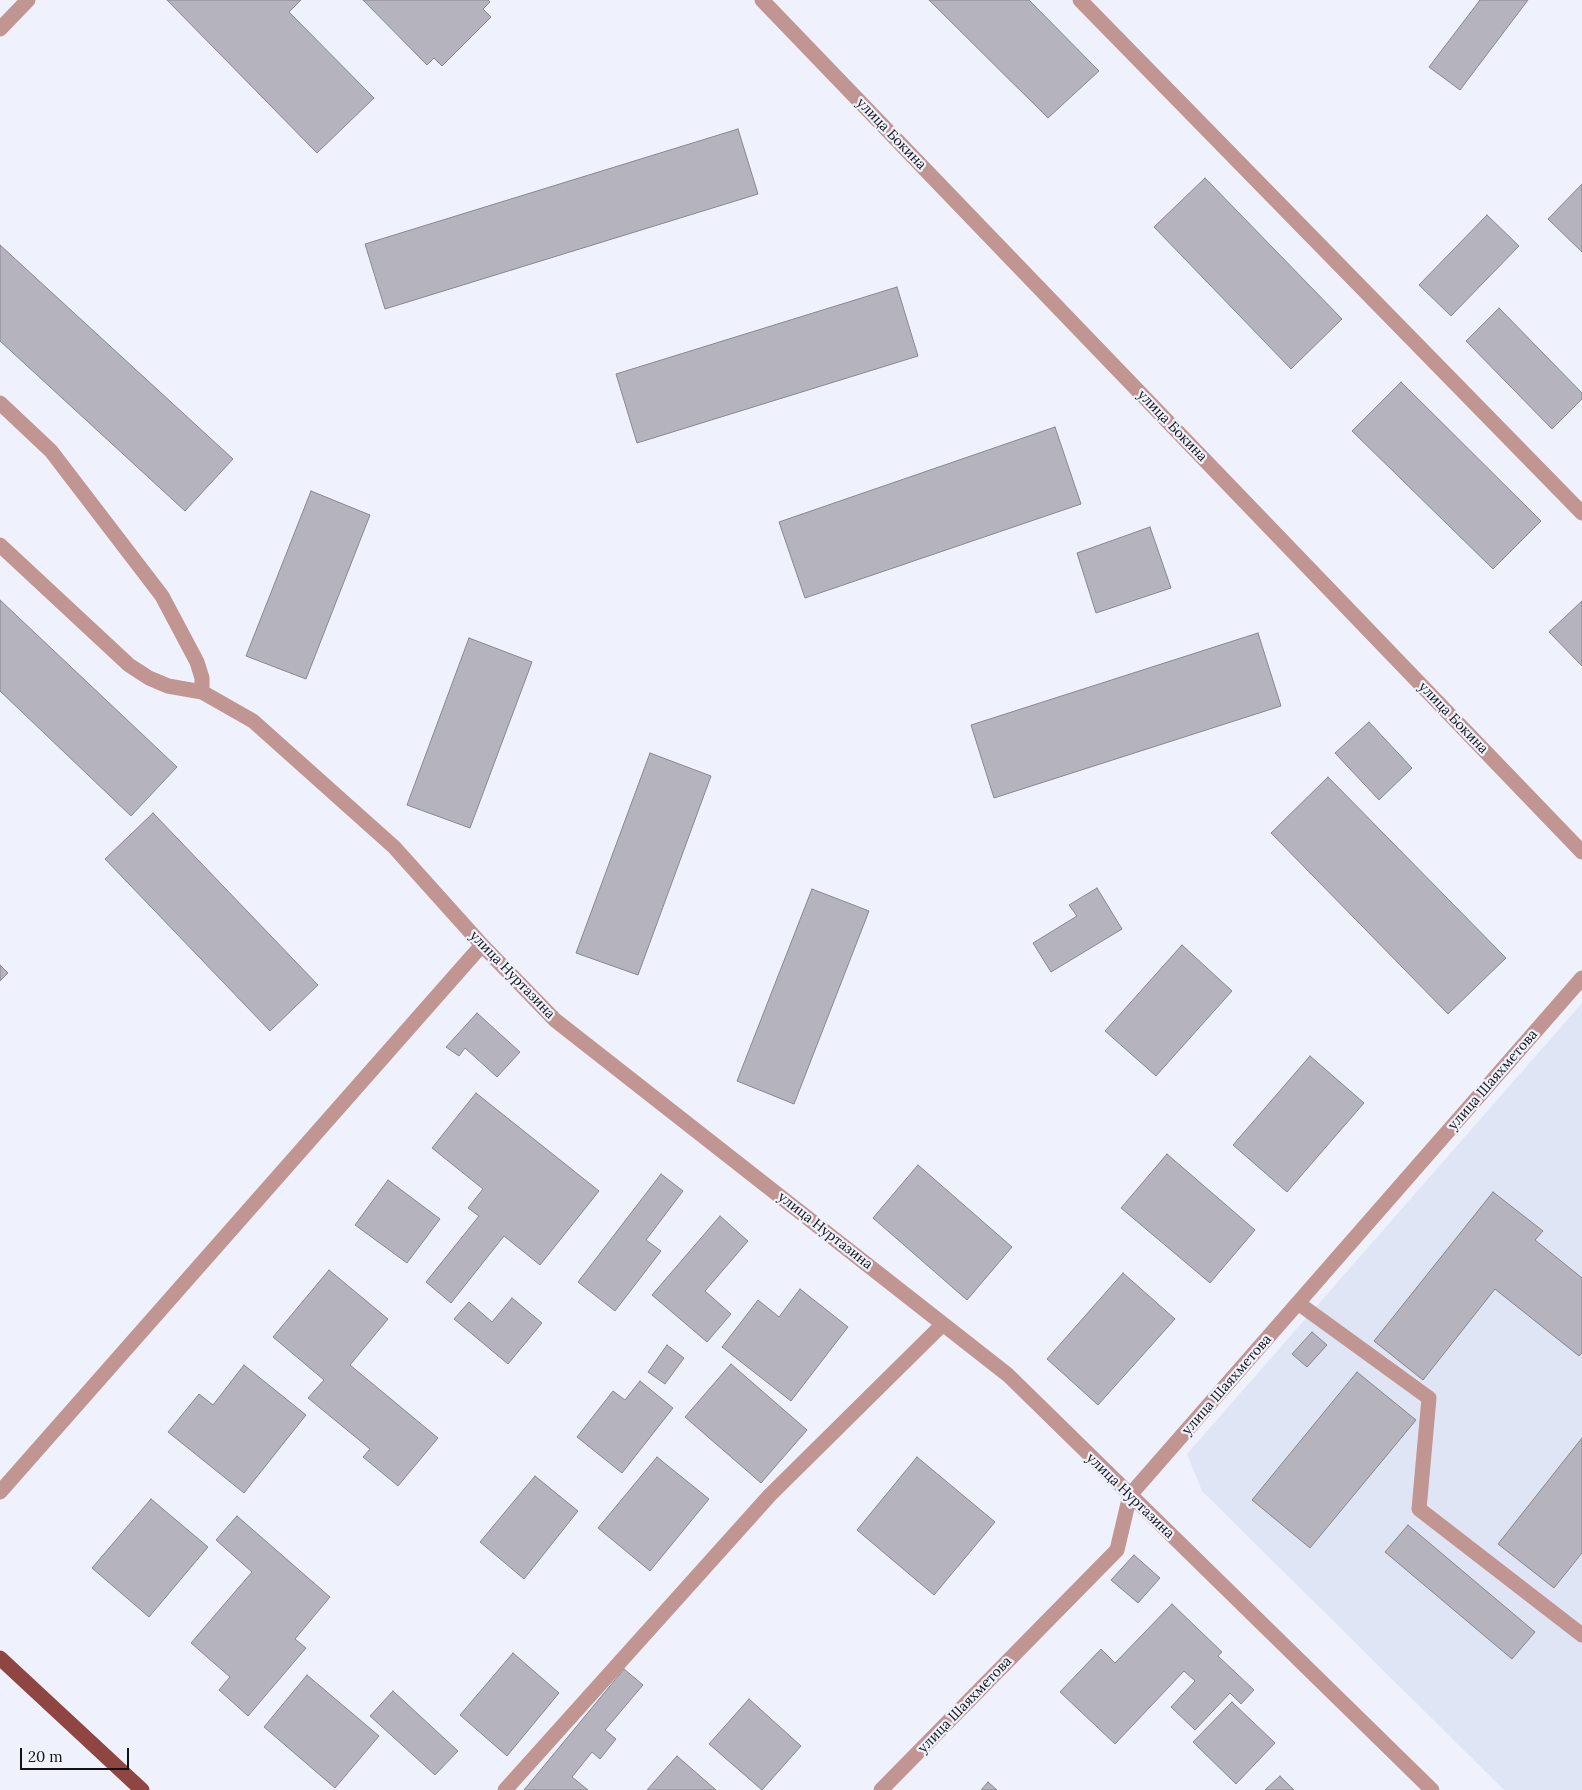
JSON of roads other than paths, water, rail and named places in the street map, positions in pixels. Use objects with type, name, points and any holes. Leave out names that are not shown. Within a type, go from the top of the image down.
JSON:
[{"type":"main road","points":[[0,1658],[142,1790]]},
{"type":"street","points":[[0,29],[28,0]]},
{"type":"street","name":"улица Бокина","points":[[762,0],[1582,852]]},
{"type":"street","points":[[1080,0],[1582,513]]},
{"type":"street","points":[[0,403],[51,451],[162,596],[197,662],[202,678],[202,692]]},
{"type":"street","name":"улица Нуртазина","points":[[0,545],[128,665],[149,678],[168,686],[202,692],[253,721],[394,847],[482,945],[555,1020],[1008,1375],[1432,1790]]},
{"type":"street","points":[[0,1492],[482,945]]},
{"type":"street","name":"улица Шаяхметова","points":[[881,1790],[1117,1550],[1130,1496],[1582,978]]},
{"type":"street","points":[[1298,1303],[1428,1398],[1419,1509],[1582,1635]]},
{"type":"street","points":[[505,1790],[770,1495],[943,1324]]}]
